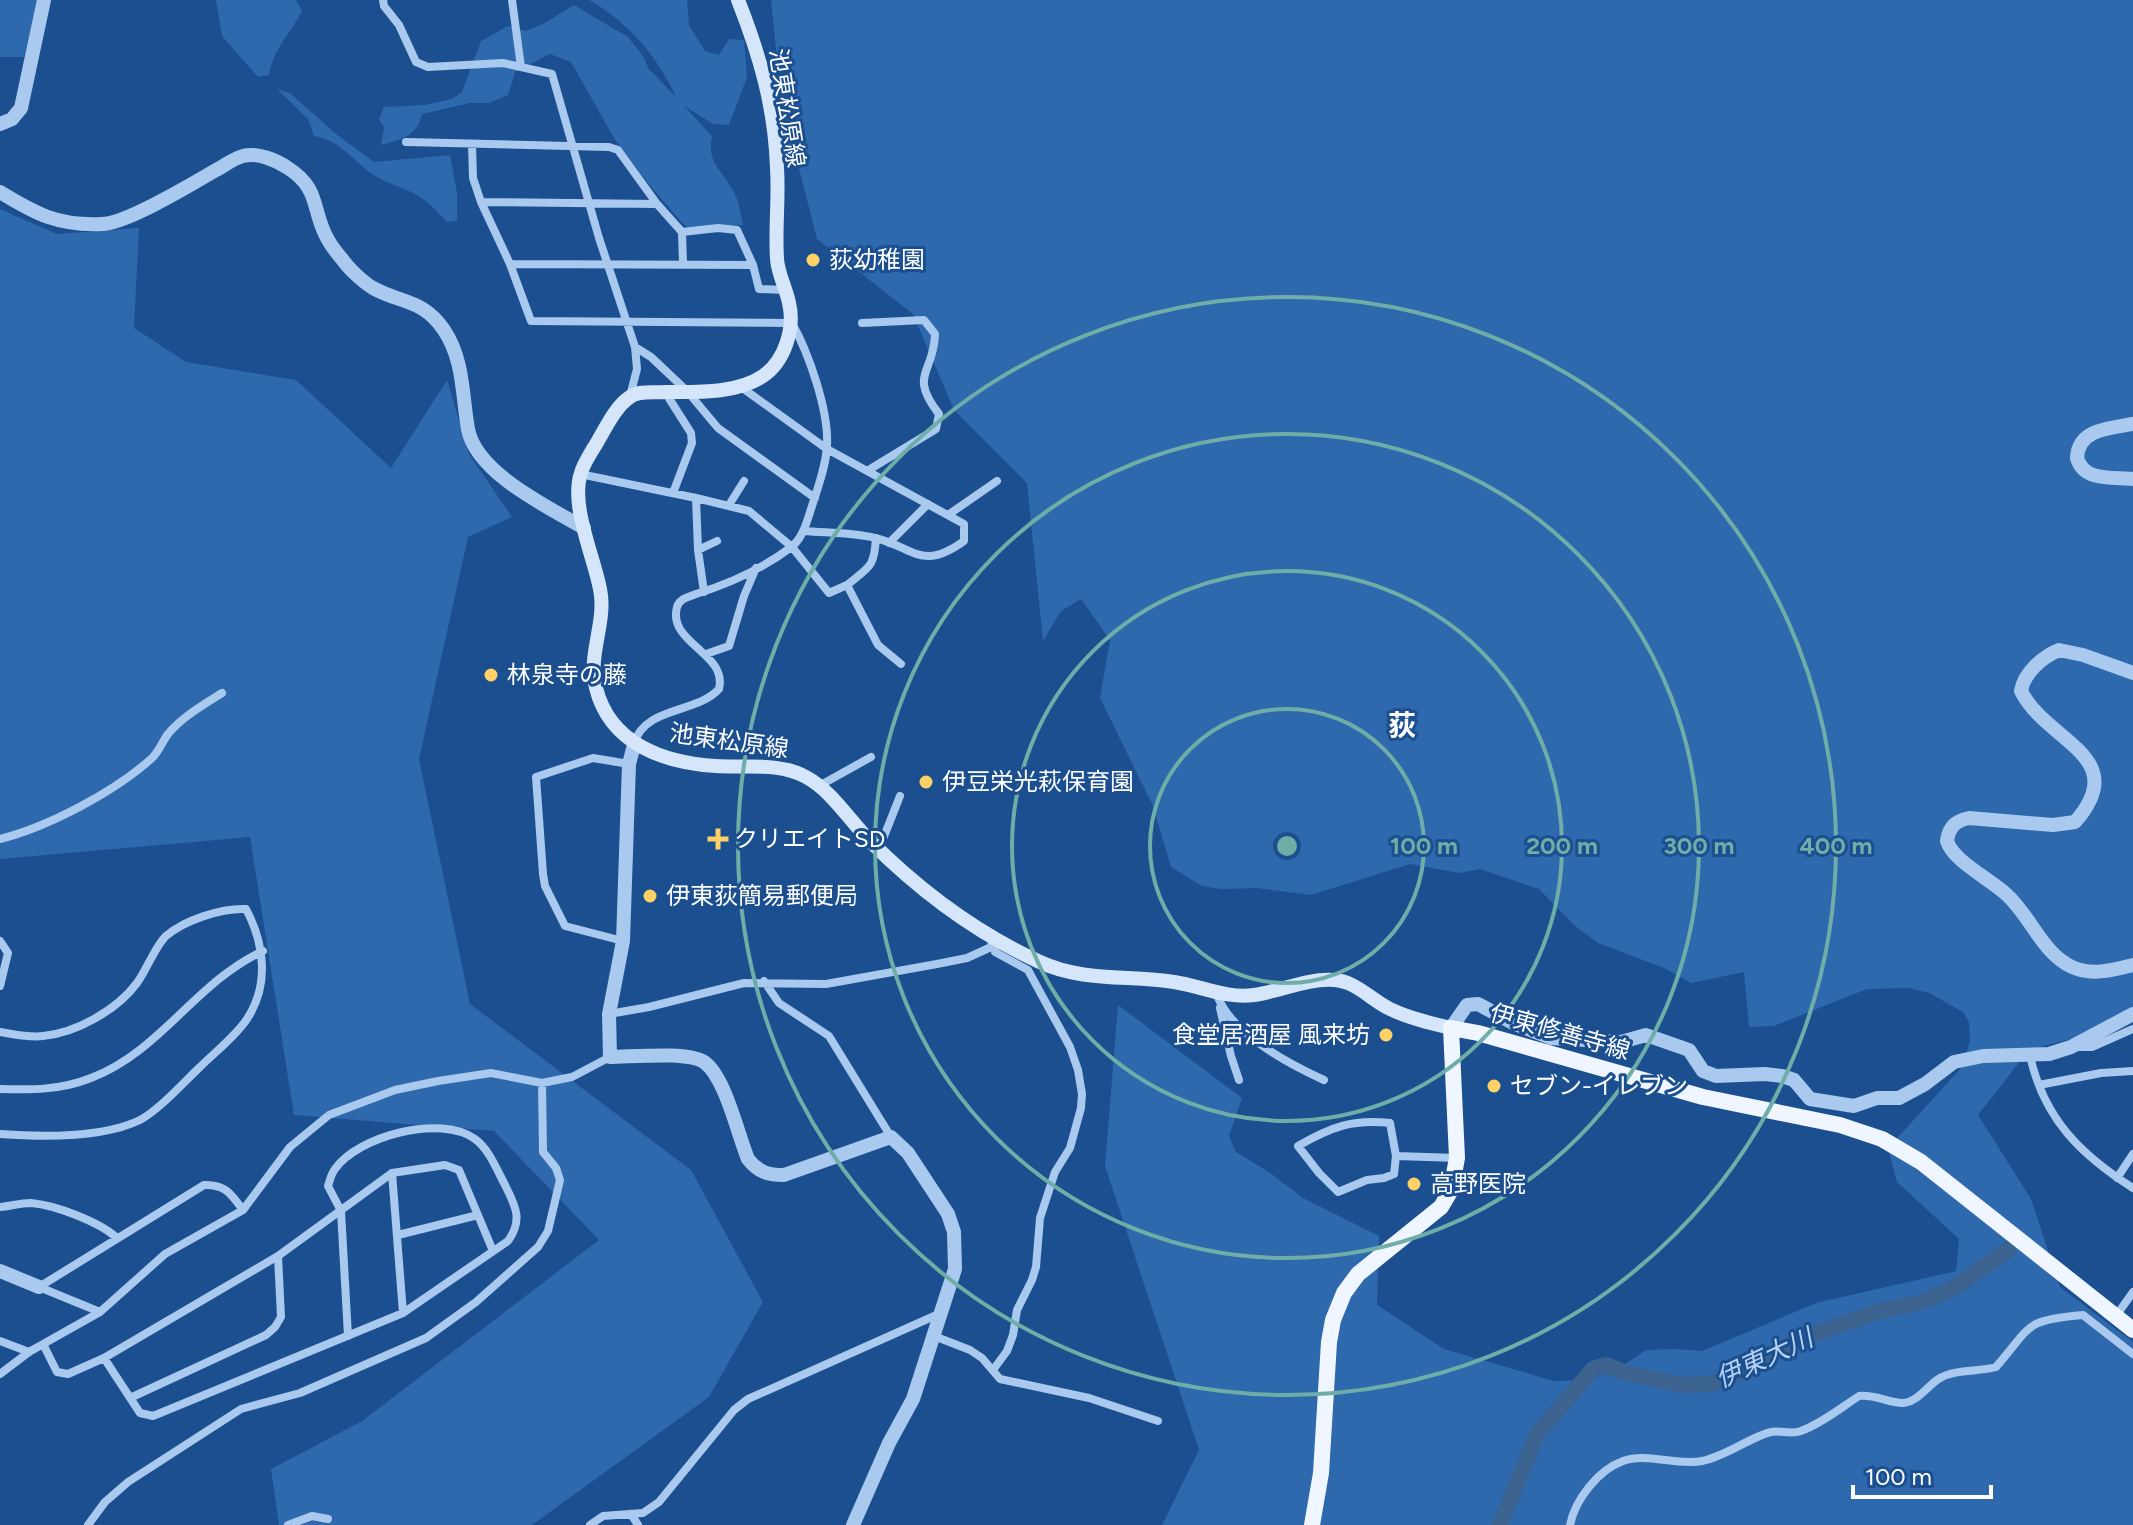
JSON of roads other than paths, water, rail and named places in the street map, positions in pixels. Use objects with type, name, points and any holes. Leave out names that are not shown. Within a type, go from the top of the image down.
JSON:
[{"type":"main road","name":"池東松原線","points":[[738,0],[763,68],[775,133],[777,261],[792,323]]},
{"type":"main road","points":[[580,474],[619,408],[630,396],[740,386],[761,377],[780,358],[792,323]]},
{"type":"main road","name":"池東松原線","points":[[580,474],[579,501],[603,604],[594,682],[599,700],[611,721],[634,745],[673,760],[713,766],[772,767],[801,774],[819,787],[879,849],[955,914],[995,940],[1062,972],[1085,977],[1167,981],[1218,999],[1253,995],[1315,980],[1339,980],[1350,983],[1389,1009],[1451,1028]]},
{"type":"main road","name":"伊東修善寺線","points":[[1312,1525],[1321,1473],[1329,1342],[1333,1320],[1344,1293],[1358,1274],[1441,1207],[1451,1190],[1457,1158],[1451,1028],[1703,1097],[1861,1130],[1903,1149],[2133,1330]]},
{"type":"street","points":[[0,124],[12,119],[21,108],[44,0]]},
{"type":"street","points":[[383,0],[416,62],[428,67],[503,63],[552,74],[571,146],[635,347],[637,369],[630,396]]},
{"type":"street","points":[[512,0],[521,67]]},
{"type":"street","points":[[406,142],[618,150],[657,204],[682,232],[683,264]]},
{"type":"street","points":[[472,145],[473,178],[481,202],[510,264],[531,321],[792,323],[812,372],[827,432],[827,449],[815,498],[804,531],[792,547],[722,587],[682,599],[676,611],[685,635],[706,654],[721,676],[719,689],[703,703],[653,720],[642,729],[634,745],[629,764],[623,941],[609,1014],[610,1057]]},
{"type":"street","points":[[0,192],[37,215],[60,221],[105,225],[139,211],[244,155],[266,157],[289,168],[313,192],[325,234],[343,262],[372,287],[424,308],[443,329],[456,352],[469,431],[477,452],[491,469],[584,528]]},
{"type":"street","points":[[481,202],[657,204]]},
{"type":"street","points":[[682,232],[718,228],[737,230],[753,265],[759,289],[785,290]]},
{"type":"street","points":[[510,264],[753,265]]},
{"type":"street","points":[[862,323],[924,320],[935,334],[935,352],[922,382],[925,396],[939,414],[936,429],[867,471]]},
{"type":"street","points":[[635,347],[651,357],[687,391],[718,428],[815,498]]},
{"type":"street","points":[[740,386],[827,449],[964,524],[964,541],[951,550],[922,557],[876,538],[804,531]]},
{"type":"street","points":[[665,392],[691,433],[692,443],[673,493]]},
{"type":"street","points":[[2133,424],[2087,436],[2080,443],[2077,458],[2085,473],[2133,479]]},
{"type":"street","points":[[580,474],[749,511],[792,547],[829,593],[847,585],[871,566],[876,538]]},
{"type":"street","points":[[729,505],[744,481]]},
{"type":"street","points":[[948,515],[997,481]]},
{"type":"street","points":[[696,498],[698,550],[704,592]]},
{"type":"street","points":[[889,543],[928,504]]},
{"type":"street","points":[[698,550],[717,541]]},
{"type":"street","points":[[706,654],[729,646],[756,568]]},
{"type":"street","points":[[847,585],[878,645],[901,664]]},
{"type":"street","points":[[2133,673],[2101,660],[2059,650],[2028,674],[2022,685],[2021,691],[2032,709],[2089,757],[2099,773],[2101,783],[2096,794],[2075,822],[2063,825],[1969,818],[1959,820],[1952,826],[1947,841],[1955,856],[2009,896],[2052,952],[2063,961],[2087,971],[2100,972],[2133,965]]},
{"type":"street","points":[[0,839],[55,817],[123,782],[154,756],[172,729],[222,693]]},
{"type":"street","points":[[819,787],[871,757]]},
{"type":"street","points":[[623,941],[565,926],[545,886],[536,777],[593,758],[629,764]]},
{"type":"street","points":[[879,849],[900,796]]},
{"type":"street","points":[[0,1032],[44,1036],[94,1018],[134,987],[164,937],[189,923],[230,908],[246,909],[263,951],[259,997],[246,1021],[178,1088],[140,1119],[105,1130],[45,1136],[0,1134]]},
{"type":"street","points":[[609,1014],[744,983],[826,984],[937,964],[967,958],[989,948],[995,940]]},
{"type":"street","points":[[993,1370],[1007,1351],[1017,1310],[1032,1280],[1040,1218],[1055,1172],[1070,1148],[1082,1094],[1078,1070],[1056,1018],[1028,970],[995,952],[995,940]]},
{"type":"street","points":[[0,941],[8,953],[0,986]]},
{"type":"street","points":[[0,1089],[57,1088],[91,1078],[117,1065],[146,1045],[238,962],[263,951]]},
{"type":"street","points":[[764,981],[779,1003],[829,1036],[891,1137],[908,1153],[937,1195],[954,1232],[955,1269],[913,1399],[889,1443],[853,1525]]},
{"type":"street","points":[[1218,999],[1239,1080]]},
{"type":"street","points":[[1218,999],[1242,1032],[1324,1080]]},
{"type":"street","points":[[1451,1028],[1467,1005],[1478,1004],[1515,1024],[1551,1038],[1621,1042],[1646,1035],[1689,1050],[1703,1071],[1716,1076],[1782,1076],[1794,1080],[1810,1099],[1854,1106],[1877,1098],[1899,1098],[1925,1084],[1954,1062],[1983,1056],[2030,1056],[2071,1047],[2092,1047],[2133,1029]]},
{"type":"street","points":[[2071,1047],[2133,1014]]},
{"type":"street","points":[[2030,1056],[2039,1085],[2063,1131],[2081,1150],[2133,1188]]},
{"type":"street","points":[[0,1374],[29,1352],[100,1312],[165,1254],[243,1210],[290,1147],[329,1115],[395,1090],[491,1073],[542,1083],[572,1077],[610,1057],[687,1058],[703,1062],[716,1075],[748,1159],[755,1169],[770,1175],[784,1175],[891,1137]]},
{"type":"street","points":[[2039,1085],[2101,1073],[2133,1071]]},
{"type":"street","points":[[88,1525],[105,1502],[128,1482],[241,1409],[300,1393],[426,1338],[476,1302],[538,1247],[548,1231],[560,1180],[556,1168],[543,1152],[542,1083]]},
{"type":"street","points":[[1377,1121],[1390,1123],[1396,1156],[1394,1174],[1367,1180],[1338,1192],[1298,1146],[1346,1124],[1377,1121]]},
{"type":"street","points":[[104,1358],[140,1413],[153,1416],[348,1336],[403,1313],[508,1241],[516,1229],[518,1214],[486,1150],[475,1139],[458,1131],[430,1129],[399,1132],[378,1138],[332,1172],[328,1186],[341,1211],[348,1336]]},
{"type":"street","points":[[2117,1178],[2133,1154]]},
{"type":"street","points":[[1396,1156],[1457,1158]]},
{"type":"street","points":[[43,1344],[57,1372],[68,1374],[104,1358],[278,1256],[392,1173],[445,1165],[459,1170],[493,1251]]},
{"type":"street","points":[[392,1173],[403,1313]]},
{"type":"street","points":[[39,1287],[204,1185],[227,1189],[243,1210]]},
{"type":"street","points":[[0,1207],[25,1203],[44,1205],[108,1230],[117,1238]]},
{"type":"street","points":[[398,1235],[478,1215]]},
{"type":"street","points":[[130,1398],[266,1335],[275,1327],[281,1317],[278,1256]]},
{"type":"street","points":[[0,1271],[100,1312]]},
{"type":"street","points":[[2116,1316],[2133,1292]]},
{"type":"street","points":[[590,1525],[603,1516],[643,1513],[659,1502],[734,1410],[748,1399],[942,1312]]},
{"type":"street","points":[[1570,1525],[1577,1501],[1594,1482],[1622,1461],[1644,1458],[1675,1464],[1703,1461],[1771,1432],[1801,1431],[1859,1396],[1869,1395],[1902,1403],[1912,1401],[1940,1378],[1996,1367],[2021,1333],[2048,1318],[2083,1315],[2133,1354]]},
{"type":"street","points":[[934,1336],[970,1350],[982,1358],[1000,1379],[1089,1398],[1158,1421]]},
{"type":"street","points":[[0,1341],[29,1352]]},
{"type":"street","points":[[631,1514],[638,1525]]},
{"type":"street","points":[[288,1525],[312,1516],[328,1519]]},
{"type":"waterway","name":"伊東大川","points":[[1500,1525],[1537,1434],[1593,1369],[1606,1365],[1629,1374],[1684,1385],[1711,1384],[1748,1369],[1797,1340],[1880,1311],[1919,1303],[1954,1288],[2008,1250]]},
{"type":"place","name":"荻幼稚園","points":[[813,260]]},
{"type":"place","name":"林泉寺の藤","points":[[491,675]]},
{"type":"place","name":"伊豆栄光萩保育園","points":[[926,782]]},
{"type":"place","name":"クリエイトSD","points":[[718,839]]},
{"type":"place","name":"伊東荻簡易郵便局","points":[[650,896]]},
{"type":"place","name":"食堂居酒屋 風来坊","points":[[1386,1035]]},
{"type":"place","name":"セブン-イレブン","points":[[1494,1086]]},
{"type":"place","name":"高野医院","points":[[1414,1184]]},
{"type":"district","name":"荻","points":[[1402,725]]}]
